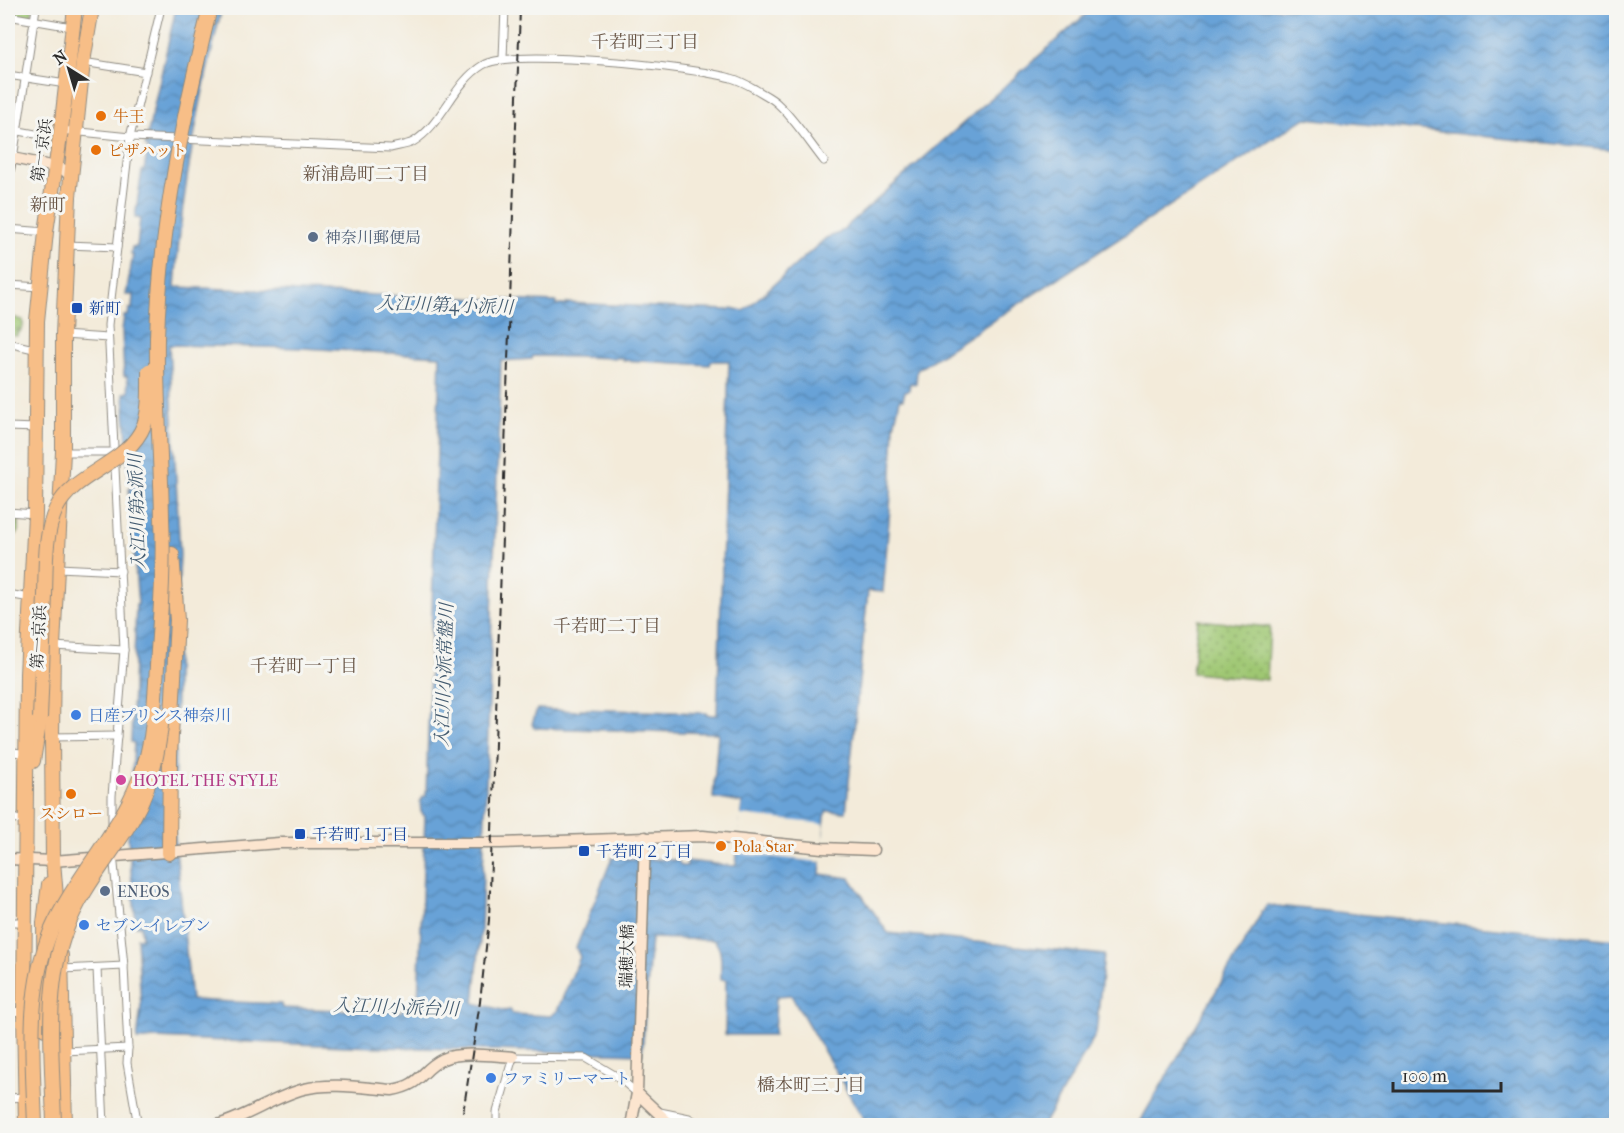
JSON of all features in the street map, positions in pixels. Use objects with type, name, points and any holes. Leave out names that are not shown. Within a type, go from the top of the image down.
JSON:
[{"type":"highway","name":"第一京浜","points":[[26,1125],[25,807],[27,674],[38,428],[37,321],[75,8]]},
{"type":"highway","name":"第一京浜","points":[[65,1125],[62,969],[53,861],[53,646],[63,447],[63,335],[71,177],[83,62],[92,8]]},
{"type":"highway","points":[[25,807],[40,718],[46,578],[51,526],[58,507],[72,488],[129,446],[144,425],[161,233],[182,127],[210,8]]},
{"type":"highway","points":[[169,852],[170,755],[177,620],[172,554],[166,341],[170,264],[184,158],[219,8]]},
{"type":"highway","points":[[35,1125],[33,1015],[40,963],[52,930],[64,907],[129,804],[141,776],[151,736],[163,554],[157,341],[162,263],[171,188]]},
{"type":"highway","points":[[37,444],[63,447]]},
{"type":"highway","points":[[54,1125],[52,1014],[57,963],[72,916],[131,821],[145,794],[155,766],[165,689],[172,554]]},
{"type":"highway","points":[[41,1125],[44,923],[53,861]]},
{"type":"highway","points":[[24,1011],[43,1060],[48,1125]]},
{"type":"street","points":[[9,8],[8,17],[72,27]]},
{"type":"street","points":[[8,172],[9,158],[14,152],[36,8]]},
{"type":"street","points":[[138,1125],[127,1064],[124,966],[113,857],[112,796],[124,650],[108,338],[130,137],[161,8]]},
{"type":"street","points":[[502,58],[505,8]]},
{"type":"street","points":[[61,130],[144,138],[391,148],[412,142],[429,128],[468,77],[484,64],[502,58],[620,62],[678,68],[731,78],[754,88],[778,104],[824,161]]},
{"type":"street","points":[[90,63],[146,72]]},
{"type":"street","points":[[8,75],[66,84]]},
{"type":"street","points":[[8,129],[41,135]]},
{"type":"street","points":[[9,158],[63,169],[71,177]]},
{"type":"street","points":[[8,229],[46,232]]},
{"type":"street","points":[[67,245],[117,248]]},
{"type":"street","points":[[8,285],[41,287]]},
{"type":"street","points":[[63,335],[108,338]]},
{"type":"street","points":[[8,342],[38,350]]},
{"type":"street","points":[[8,427],[38,428]]},
{"type":"street","points":[[63,447],[114,452]]},
{"type":"street","points":[[8,512],[35,514]]},
{"type":"street","points":[[58,568],[121,571]]},
{"type":"street","points":[[8,594],[30,598]]},
{"type":"street","points":[[53,646],[124,650]]},
{"type":"street","points":[[52,737],[117,736]]},
{"type":"street","points":[[8,751],[26,754]]},
{"type":"street","points":[[8,816],[25,822]]},
{"type":"street","points":[[8,859],[53,861],[279,843],[482,842],[703,836],[822,848],[873,850]]},
{"type":"street","name":"瑞穂大橋","points":[[631,1125],[637,1093],[645,837]]},
{"type":"street","points":[[8,922],[25,922]]},
{"type":"street","points":[[62,969],[124,966]]},
{"type":"street","points":[[97,968],[104,1125]]},
{"type":"street","points":[[8,1012],[24,1011]]},
{"type":"street","points":[[64,1051],[128,1048]]},
{"type":"street","points":[[214,1125],[240,1117],[302,1090],[326,1086],[392,1090],[409,1086],[419,1080],[436,1063],[453,1056],[591,1060],[618,1077],[672,1125]]},
{"type":"street","points":[[497,1125],[496,1112],[513,1057]]},
{"type":"street","points":[[8,1098],[25,1097]]},
{"type":"street","points":[[654,1111],[689,1118],[702,1125]]},
{"type":"green space","points":[[10,8],[33,8],[31,17],[11,14]]},
{"type":"green space","points":[[8,316],[23,320],[23,327],[17,336],[8,335]]},
{"type":"green space","points":[[8,516],[19,517],[19,528],[16,535],[8,534]]},
{"type":"green space","points":[[1198,620],[1270,627],[1267,680],[1192,673]]},
{"type":"water","points":[[176,8],[222,8],[192,146],[175,287],[556,302],[556,305],[567,305],[567,303],[728,310],[732,308],[744,311],[826,238],[839,233],[1093,8],[1616,8],[1616,150],[1305,118],[917,370],[916,384],[910,383],[909,390],[905,391],[903,399],[900,399],[894,426],[883,592],[868,591],[846,812],[826,811],[819,862],[821,862],[820,874],[850,878],[888,933],[1104,955],[1096,1034],[1043,1125],[867,1125],[791,995],[778,996],[776,999],[774,1035],[725,1035],[726,980],[721,979],[720,952],[713,940],[651,938],[642,1054],[155,1038],[137,1040],[141,1007],[137,938],[142,937],[141,926],[136,926],[128,838],[134,743],[131,742],[136,605],[138,605],[129,488],[133,488],[133,480],[129,479],[124,393],[129,392],[127,376],[124,376],[122,330],[124,316],[128,316],[129,309],[132,309],[133,295],[126,295],[133,255],[131,254],[132,247],[137,247],[140,218],[135,218],[148,147],[145,146]],"holes":[[[169,345],[302,348],[440,356],[426,796],[420,801],[421,812],[425,817],[418,1003],[411,1007],[403,1007],[402,1012],[282,1008],[281,1004],[191,1000],[174,829],[180,555]],[[533,356],[623,358],[623,360],[710,365],[711,361],[729,361],[717,715],[537,709],[532,724],[534,728],[718,733],[713,798],[742,803],[736,865],[734,866],[687,861],[687,866],[682,866],[677,860],[612,858],[576,948],[580,957],[557,1011],[551,1016],[512,1014],[510,1009],[506,1011],[474,1003],[481,929],[501,361],[532,359]]]},
{"type":"water","points":[[1267,905],[1616,940],[1616,1125],[1138,1125],[1261,911]]},
{"type":"pier","points":[[740,815],[824,824],[821,862],[736,853]]},
{"type":"railway","points":[[461,1126],[480,1002],[489,920],[520,8]]},
{"type":"place","name":"牛王","points":[[101,116]]},
{"type":"place","name":"ピザハット","points":[[96,150]]},
{"type":"place","name":"神奈川郵便局","points":[[313,237]]},
{"type":"place","name":"新町","points":[[77,308]]},
{"type":"place","name":"日産プリンス神奈川","points":[[76,715]]},
{"type":"place","name":"HOTEL THE STYLE","points":[[121,780]]},
{"type":"place","name":"スシロー","points":[[71,794]]},
{"type":"place","name":"千若町１丁目","points":[[300,834]]},
{"type":"place","name":"Pola Star","points":[[721,846]]},
{"type":"place","name":"千若町２丁目","points":[[584,851]]},
{"type":"place","name":"ENEOS","points":[[105,891]]},
{"type":"place","name":"セブン-イレブン","points":[[84,925]]},
{"type":"place","name":"ファミリーマート","points":[[491,1078]]},
{"type":"district","name":"千若町三丁目","points":[[645,42]]},
{"type":"district","name":"新浦島町二丁目","points":[[366,174]]},
{"type":"district","name":"新町","points":[[48,205]]},
{"type":"district","name":"千若町二丁目","points":[[607,626]]},
{"type":"district","name":"千若町一丁目","points":[[304,666]]},
{"type":"district","name":"橋本町三丁目","points":[[811,1085]]},
{"type":"water label","name":"入江川第4小派川","points":[[445,305]]},
{"type":"water label","name":"入江川第2派川","points":[[137,512]]},
{"type":"water label","name":"入江川小派常盤川","points":[[444,675]]},
{"type":"water label","name":"入江川小派台川","points":[[396,1007]]}]
